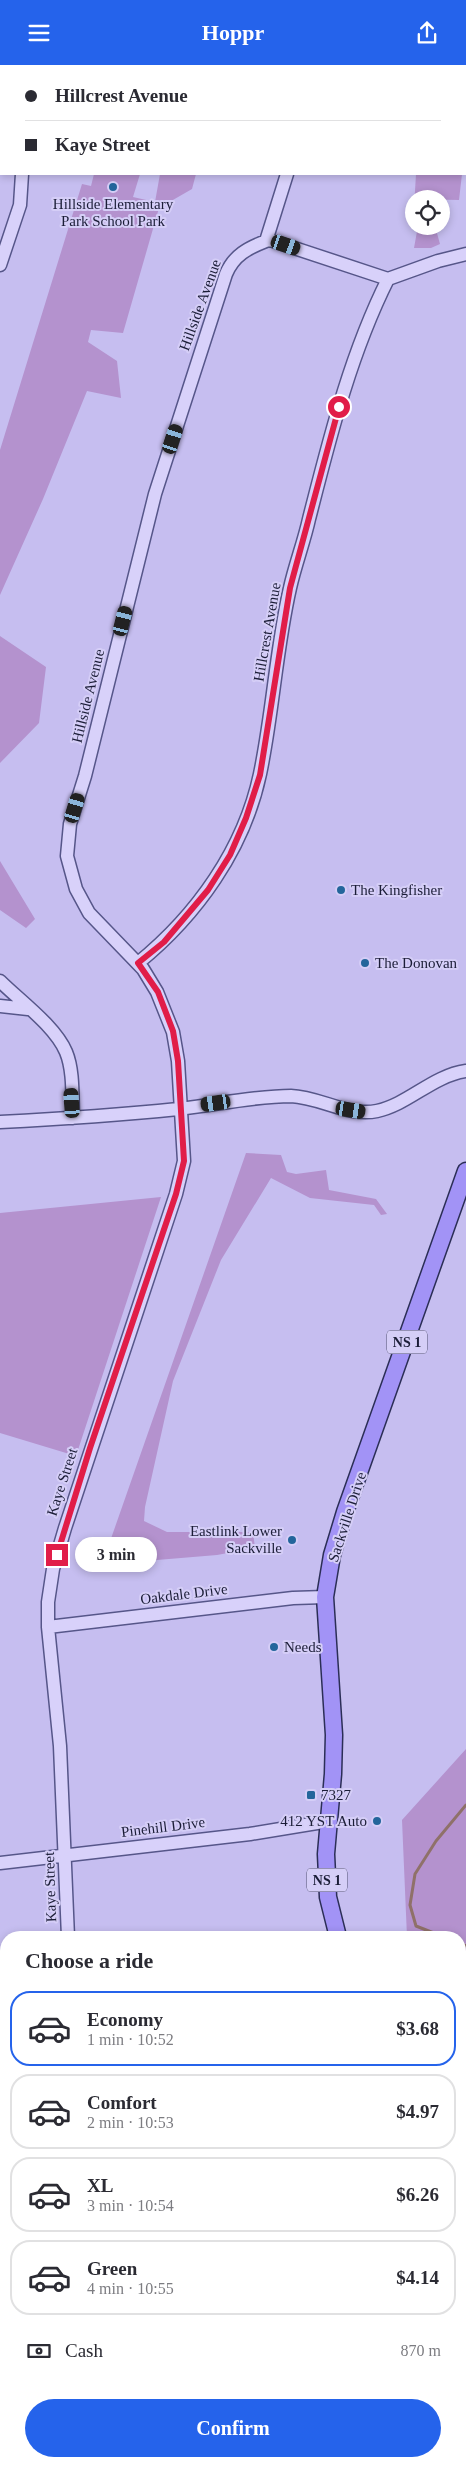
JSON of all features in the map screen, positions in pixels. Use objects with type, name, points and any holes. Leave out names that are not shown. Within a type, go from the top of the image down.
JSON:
[{"type":"main road","name":"Sackville Drive","points":[[336,1931],[328,1897],[326,1854],[334,1735],[325,1597],[332,1555],[345,1512],[466,1171]]},
{"type":"street","points":[[0,265],[20,205],[22,175]]},
{"type":"street","points":[[287,175],[267,239],[388,279],[438,261],[466,254]]},
{"type":"street","name":"Hillside Avenue","points":[[180,1109],[178,1061],[173,1031],[158,992],[138,963],[89,913],[76,889],[67,856],[70,824],[85,775],[155,494],[226,274],[231,262],[238,255],[267,239]]},
{"type":"street","name":"Hillcrest Avenue","points":[[138,963],[164,942],[208,890],[230,855],[246,818],[260,775],[290,588],[330,437],[373,309],[388,279]]},
{"type":"street","points":[[0,981],[28,1009],[42,1019],[66,1053],[73,1118]]},
{"type":"street","points":[[0,1006],[28,1009]]},
{"type":"street","points":[[0,1122],[180,1109],[252,1098],[292,1096],[351,1110],[376,1111],[405,1099],[439,1078],[466,1071]]},
{"type":"street","name":"Kaye Street","points":[[68,1931],[60,1746],[48,1627],[48,1602],[53,1569],[65,1528],[182,1172],[184,1161],[180,1109]]},
{"type":"street","name":"Oakdale Drive","points":[[48,1627],[293,1598],[325,1597]]},
{"type":"street","name":"Pinehill Drive","points":[[0,1863],[250,1834],[329,1821]]},
{"type":"shaded area","points":[[94,175],[140,175],[133,197],[155,202],[160,175],[196,175],[192,189],[159,208],[123,333],[91,330],[88,342],[117,361],[121,398],[87,391],[43,499],[0,595],[0,450],[82,184],[91,186]]},
{"type":"shaded area","points":[[416,175],[462,175],[459,200],[450,200],[450,190],[415,190]]},
{"type":"shaded area","points":[[416,235],[438,235],[440,244],[431,248],[414,248]]},
{"type":"shaded area","points":[[0,636],[46,667],[39,723],[0,763]]},
{"type":"shaded area","points":[[0,861],[35,919],[26,928],[0,910]]},
{"type":"shaded area","points":[[246,1153],[281,1155],[287,1172],[296,1174],[326,1170],[329,1190],[376,1199],[387,1214],[381,1215],[374,1205],[310,1198],[271,1178],[221,1260],[173,1381],[145,1507],[144,1521],[167,1532],[253,1532],[255,1548],[217,1555],[121,1563],[107,1550]]},
{"type":"shaded area","points":[[161,1197],[76,1456],[0,1433],[0,1213]]},
{"type":"shaded area","points":[[466,1749],[466,1931],[407,1931],[402,1820]]},
{"type":"waterway","points":[[429,1931],[416,1926],[410,1905],[415,1874],[436,1841],[466,1805]]},
{"type":"place","name":"Hillside Elementary Park School Park","points":[[113,187]]},
{"type":"place","name":"The Kingfisher","points":[[341,890]]},
{"type":"place","name":"The Donovan","points":[[365,963]]},
{"type":"place","name":"Eastlink Lower Sackville","points":[[292,1540]]},
{"type":"place","name":"Needs","points":[[274,1647]]},
{"type":"place","name":"7327","points":[[311,1795]]},
{"type":"place","name":"412 YST Auto","points":[[377,1821]]},
{"type":"route","points":[[57,1555],[90,1448],[176,1194],[184,1161],[178,1061],[173,1031],[158,992],[138,963],[164,942],[208,890],[230,855],[246,818],[260,775],[290,588],[339,407]]}]
